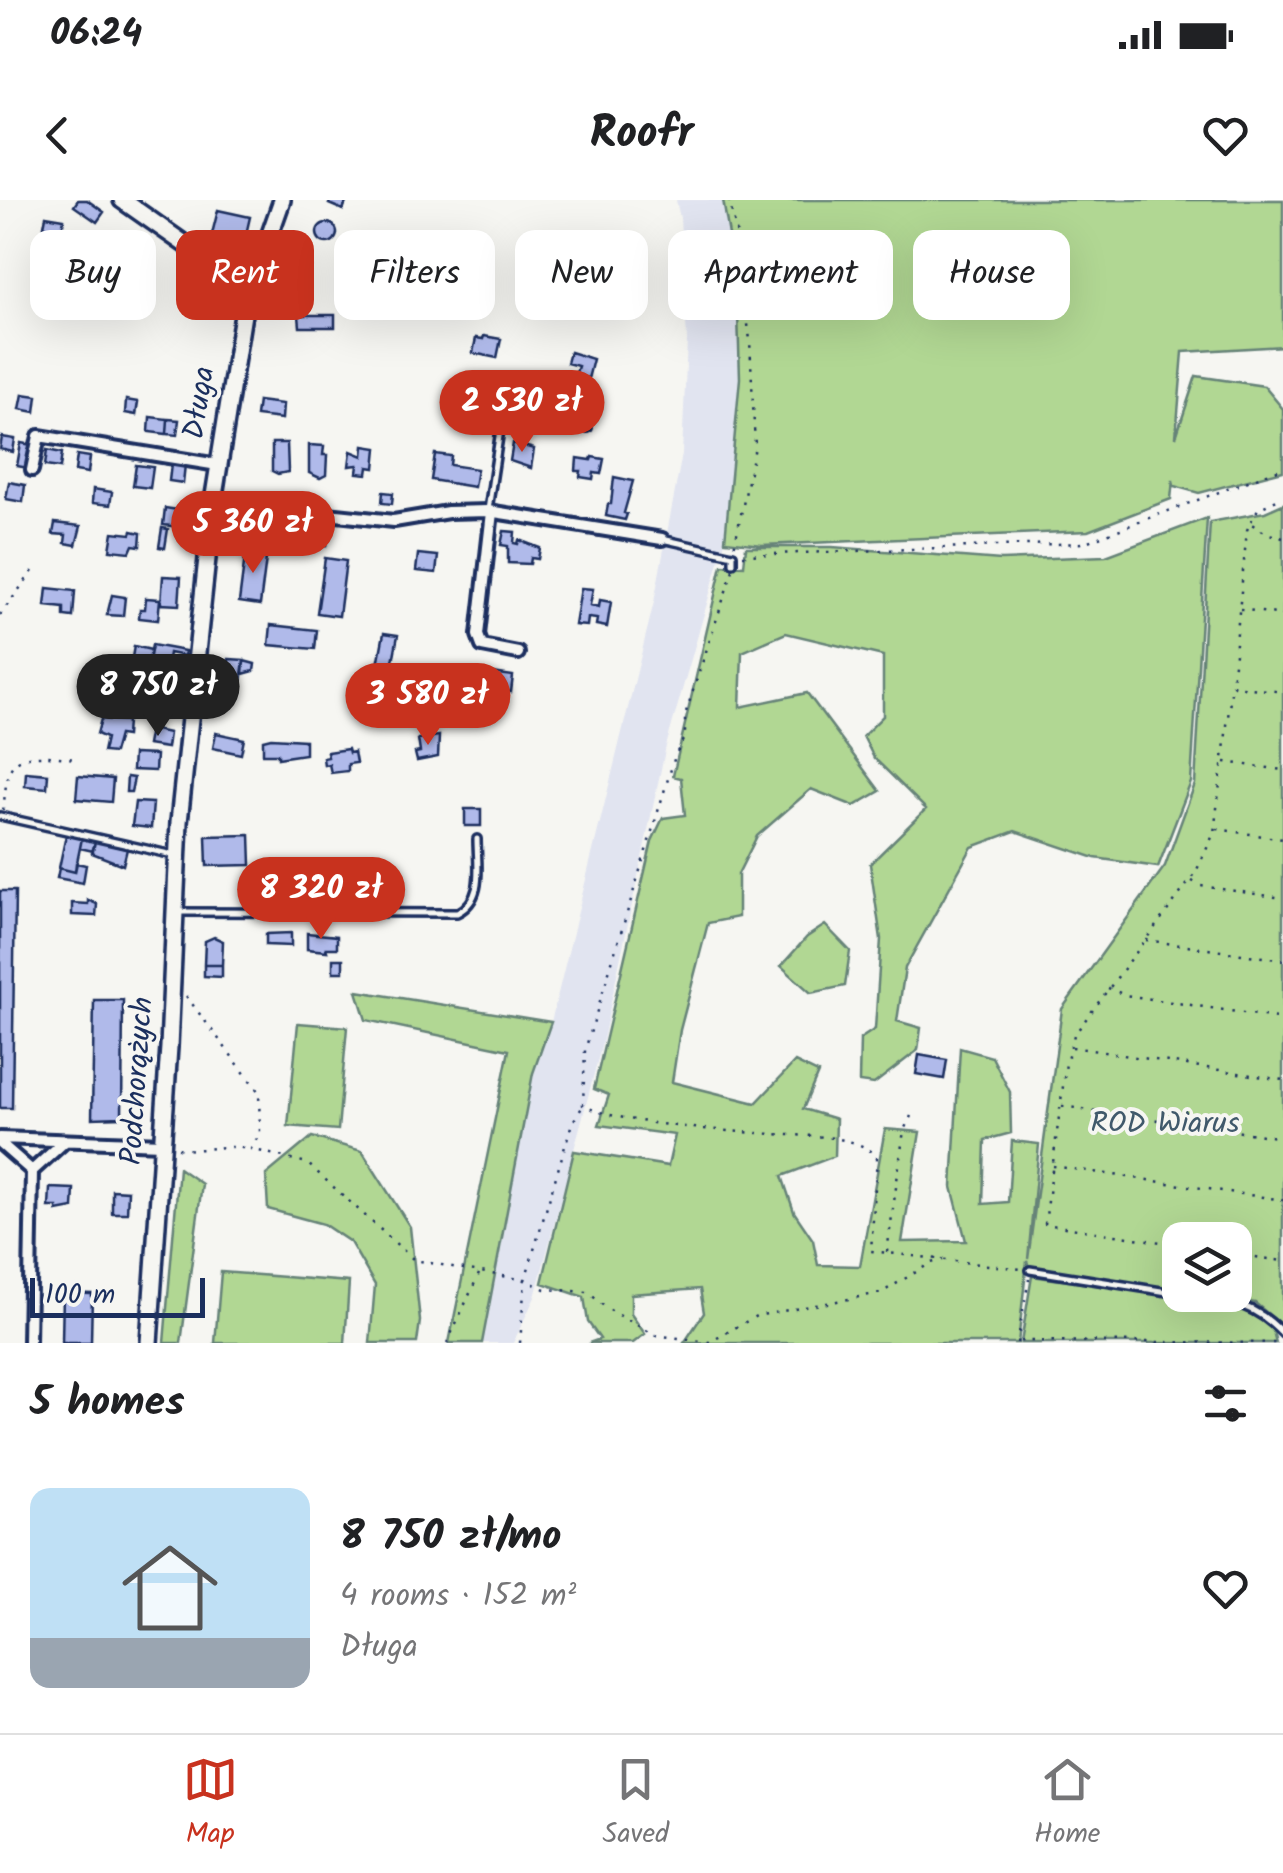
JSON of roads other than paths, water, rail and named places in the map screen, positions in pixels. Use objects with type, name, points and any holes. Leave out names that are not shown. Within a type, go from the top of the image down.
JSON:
[{"type":"street","points":[[122,200],[176,238]]},
{"type":"street","name":"Długa","points":[[270,230],[282,200]]},
{"type":"street","name":"Długa","points":[[179,822],[218,465],[242,320]]},
{"type":"street","points":[[32,470],[39,436],[218,465]]},
{"type":"street","points":[[214,502],[394,521],[448,512],[490,512],[662,539]]},
{"type":"street","points":[[490,512],[478,634],[482,646],[518,653]]},
{"type":"street","name":"Podchorążych","points":[[149,1343],[179,822]]},
{"type":"street","points":[[0,1141],[162,1144]]},
{"type":"street","points":[[0,1141],[32,1171]]},
{"type":"street","points":[[29,1343],[32,1171],[65,1141]]},
{"type":"lane","points":[[490,512],[501,423],[513,417],[588,428]]},
{"type":"lane","points":[[662,539],[733,559]]},
{"type":"lane","points":[[1,816],[176,855]]},
{"type":"lane","points":[[174,912],[456,913],[473,902],[476,892],[477,839]]},
{"type":"lane","points":[[1030,1270],[1162,1291]]},
{"type":"lane","points":[[1252,1309],[1283,1334]]},
{"type":"park label","name":"ROD Wiarus","points":[[1165,1124]]}]
